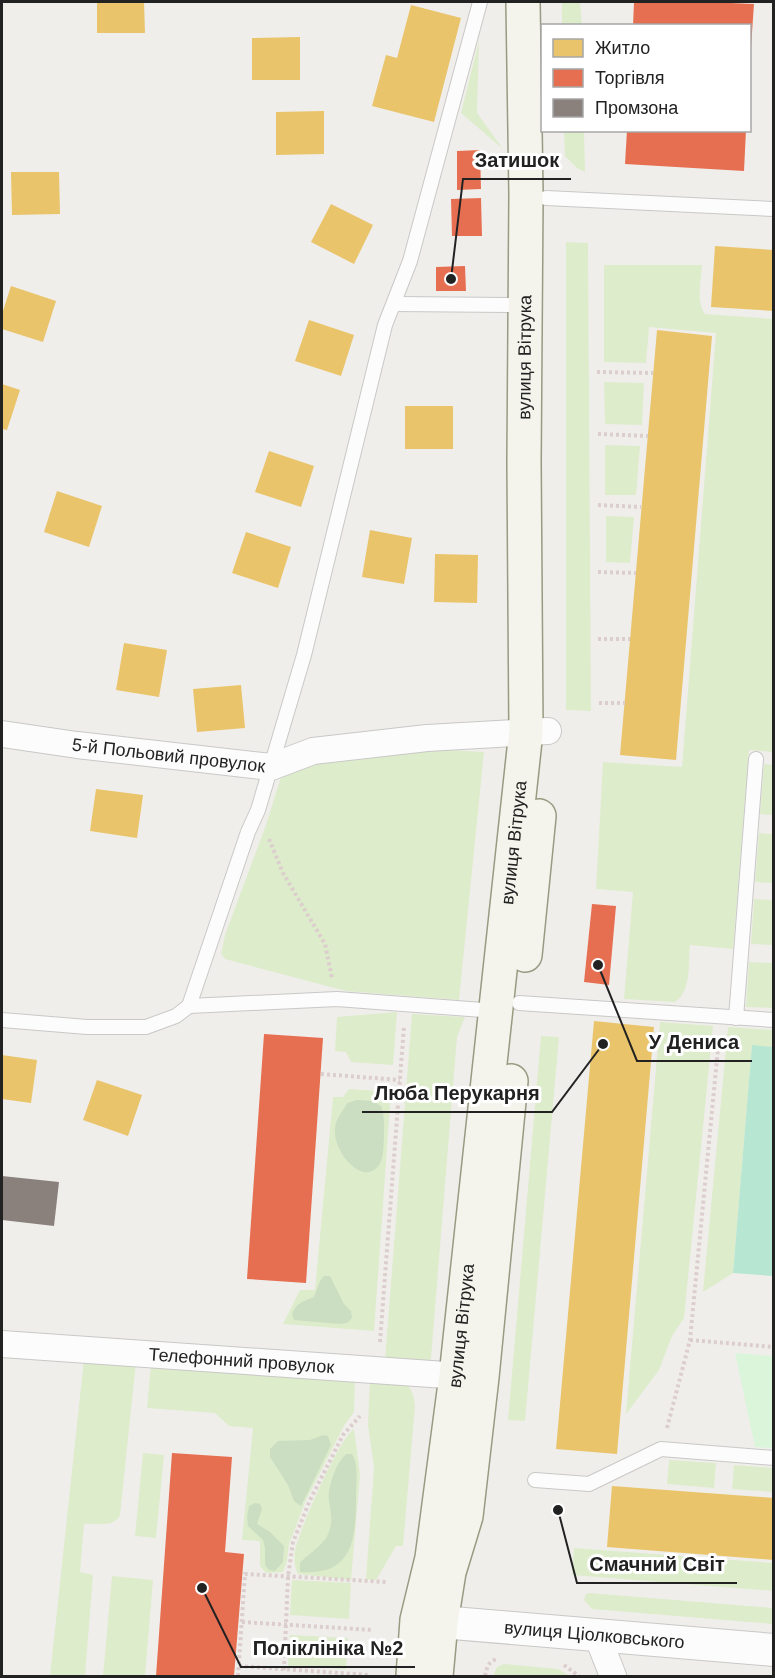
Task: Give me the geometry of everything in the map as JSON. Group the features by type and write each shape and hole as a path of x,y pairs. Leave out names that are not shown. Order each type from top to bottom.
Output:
{"main road":[{"name":"вулиця Вітрука","path":"523,2 526,195 524,462 537,731"},
{"path":"543,2 543,24"},
{"name":"вулиця Вітрука","path":"436,1677 429,1621 432,1558 469,1376 537,731 544,460 545,132"},
{"name":"вулиця Вітрука","path":"413,1677 429,1621"}],"street":[{"name":"5-й Польовий провулок","path":"2,734 271,767 313,752 427,738 537,731"},
{"name":"Телефонний провулок","path":"2,1344 469,1376"},
{"name":"вулиця Ціолковського","path":"429,1621 774,1650"},
{"path":"597,1635 613,1677"}],"lane":[{"path":"2,1020 87,1027 146,1027 176,1016 189,1006 248,832 258,810 304,655 385,325 410,261 480,2"},
{"path":"546,198 774,209"},
{"path":"394,304 525,305"},
{"path":"736,1018 756,759"},
{"path":"189,1006 337,999 405,1005 507,1007 774,1020"},
{"path":"535,1480 589,1484 661,1449 774,1458"}],"path":[{"path":"597,372 653,373"},
{"path":"597,434 648,435"},
{"path":"598,505 641,507"},
{"path":"598,572 636,573"},
{"path":"598,639 630,639"},
{"path":"599,702 625,703"},
{"path":"258,810 282,873 325,944 337,999"},
{"path":"379,1348 405,1005"},
{"path":"661,1449 690,1340 721,1017"},
{"path":"321,1074 400,1080"},
{"path":"690,1340 774,1347"},
{"path":"284,1670 288,1577 293,1542 310,1500 343,1435 360,1416"},
{"path":"238,1677 245,1574 387,1582"},
{"path":"242,1622 373,1630"},
{"path":"485,1677 491,1661 500,1659"},
{"path":"239,1666 369,1675"}],"green space":[{"path":"562,2 580,2 582,24 562,24"},
{"path":"479,41 477,113 503,149 461,113"},
{"path":"564,132 584,132 585,172 577,168 565,156"},
{"path":"566,242 588,243 591,711 566,710"},
{"path":"604,265 702,265 700,298 705,314 773,319 773,752 749,750 733,949 690,945 687,984 675,1002 624,999 633,892 596,889 603,762 682,767 716,333 649,327 646,363 604,362"},
{"path":"604,382 644,383 642,425 605,424"},
{"path":"605,445 640,446 636,495 605,495"},
{"path":"606,516 634,517 630,563 606,562"},
{"path":"428,749 484,752 459,1000 346,991 225,959 221,954 225,935 284,773 332,759 378,757"},
{"path":"764,764 773,765 773,815 760,814"},
{"path":"759,833 773,834 773,883 755,882"},
{"path":"754,899 773,900 773,945 751,944"},
{"path":"749,962 773,963 773,1008 746,1007"},
{"path":"397,1012 393,1065 351,1062 346,1052 335,1051 337,1017"},
{"path":"412,1014 465,1017 457,1037 429,1363 385,1360"},
{"path":"660,1022 713,1026 684,1318 672,1336 659,1370 626,1414"},
{"path":"728,1027 773,1030 773,1047 752,1046 733,1273 703,1292"},
{"path":"541,1036 559,1037 525,1421 508,1420"},
{"path":"752,1045 773,1047 773,1276 733,1273"},
{"path":"349,1089 391,1092 374,1331 283,1324 300,1290 315,1290 333,1097 343,1097"},
{"path":"357,1100 373,1101 381,1106 383,1114 383,1156 379,1165 372,1171 365,1172 350,1164 338,1147 335,1137 338,1118 347,1103"},
{"path":"324,1276 330,1276 344,1304 351,1311 352,1318 347,1323 340,1324 294,1320 292,1314 296,1307 314,1297"},
{"path":"735,1353 773,1356 773,1448 755,1447"},
{"path":"84,1359 136,1362 120,1515 114,1522 84,1524 80,1572 93,1575 85,1676 50,1676"},
{"path":"151,1364 355,1376 354,1412 345,1424 306,1500 289,1544 283,1572 266,1573 260,1566 260,1541 242,1540 253,1428 229,1426 215,1413 147,1408"},
{"path":"370,1378 401,1381 406,1384 413,1396 415,1406 403,1546 396,1546 376,1580 366,1579 374,1468 368,1425"},
{"path":"354,1429 360,1475 351,1580 298,1574 295,1551 298,1540 329,1467"},
{"path":"323,1435 328,1436 331,1445 301,1506 294,1501 288,1485 270,1457 270,1449 278,1441 310,1440"},
{"path":"143,1453 164,1455 156,1538 135,1536"},
{"path":"347,1454 352,1454 357,1474 353,1539 341,1561 332,1568 318,1572 300,1572 300,1563 322,1543 328,1534 331,1521 330,1489 336,1468"},
{"path":"669,1460 716,1463 714,1488 667,1484"},
{"path":"734,1465 773,1468 773,1492 732,1489"},
{"path":"255,1503 260,1504 262,1509 257,1524 270,1532 284,1546 283,1562 275,1571 269,1570 265,1565 263,1540 248,1526 249,1506"},
{"path":"574,1548 773,1563 773,1591 572,1575"},
{"path":"112,1576 153,1580 145,1676 103,1676"},
{"path":"292,1580 351,1583 349,1619 290,1615"},
{"path":"586,1594 773,1608 773,1624 592,1609 584,1600"},
{"path":"290,1635 348,1638 346,1669 288,1666"},
{"path":"504,1664 558,1669 570,1676 493,1676 497,1667"}],"building: Житло":[{"path":"97,2 144,2 145,33 97,33"},
{"path":"411,5 461,18 434,122 372,106 386,55 397,58"},
{"path":"300,37 300,80 252,80 252,38"},
{"path":"324,111 324,154 276,155 276,112"},
{"path":"11,172 59,172 60,214 12,215"},
{"path":"331,204 373,225 354,264 311,242"},
{"path":"715,246 774,250 774,311 711,307"},
{"path":"11,286 56,301 43,342 2,329 2,314"},
{"path":"309,320 354,335 341,376 295,361"},
{"path":"657,330 712,336 676,760 620,755"},
{"path":"2,384 20,390 7,430 2,429"},
{"path":"405,406 453,406 453,449 405,449"},
{"path":"269,451 314,466 301,507 255,492"},
{"path":"57,491 102,506 89,547 44,532"},
{"path":"370,530 412,538 404,584 362,577"},
{"path":"246,532 291,547 278,588 232,573"},
{"path":"435,554 478,555 477,603 434,602"},
{"path":"124,643 167,650 159,697 116,690"},
{"path":"241,685 245,728 197,732 193,689"},
{"path":"96,789 143,795 137,838 90,831"},
{"path":"594,1021 654,1027 617,1454 556,1449"},
{"path":"2,1055 37,1060 31,1103 2,1099"},
{"path":"97,1080 142,1095 128,1136 83,1120"},
{"path":"612,1486 774,1498 774,1560 607,1547"}],"building: Торгівля":[{"path":"634,2 754,4 751,47 751,24 633,24"},
{"path":"627,132 746,132 744,171 625,164"},
{"path":"480,150 481,189 457,190 457,151"},
{"path":"481,198 482,236 452,236 451,199"},
{"path":"465,266 466,291 436,291 436,267"},
{"path":"592,904 616,906 609,985 584,982"},
{"path":"264,1034 323,1038 306,1283 247,1279"},
{"path":"172,1453 232,1457 225,1552 244,1554 234,1676 156,1676"}],"building: Промзона":[{"path":"2,1176 59,1182 54,1226 2,1220"}],"place":[{"name":"Затишок","path":"451,279"},
{"name":"У Дениса","path":"598,965"},
{"name":"Люба Перукарня","path":"603,1044"},
{"name":"Смачний Світ","path":"558,1510"},
{"name":"Поліклініка №2","path":"202,1588"}]}
